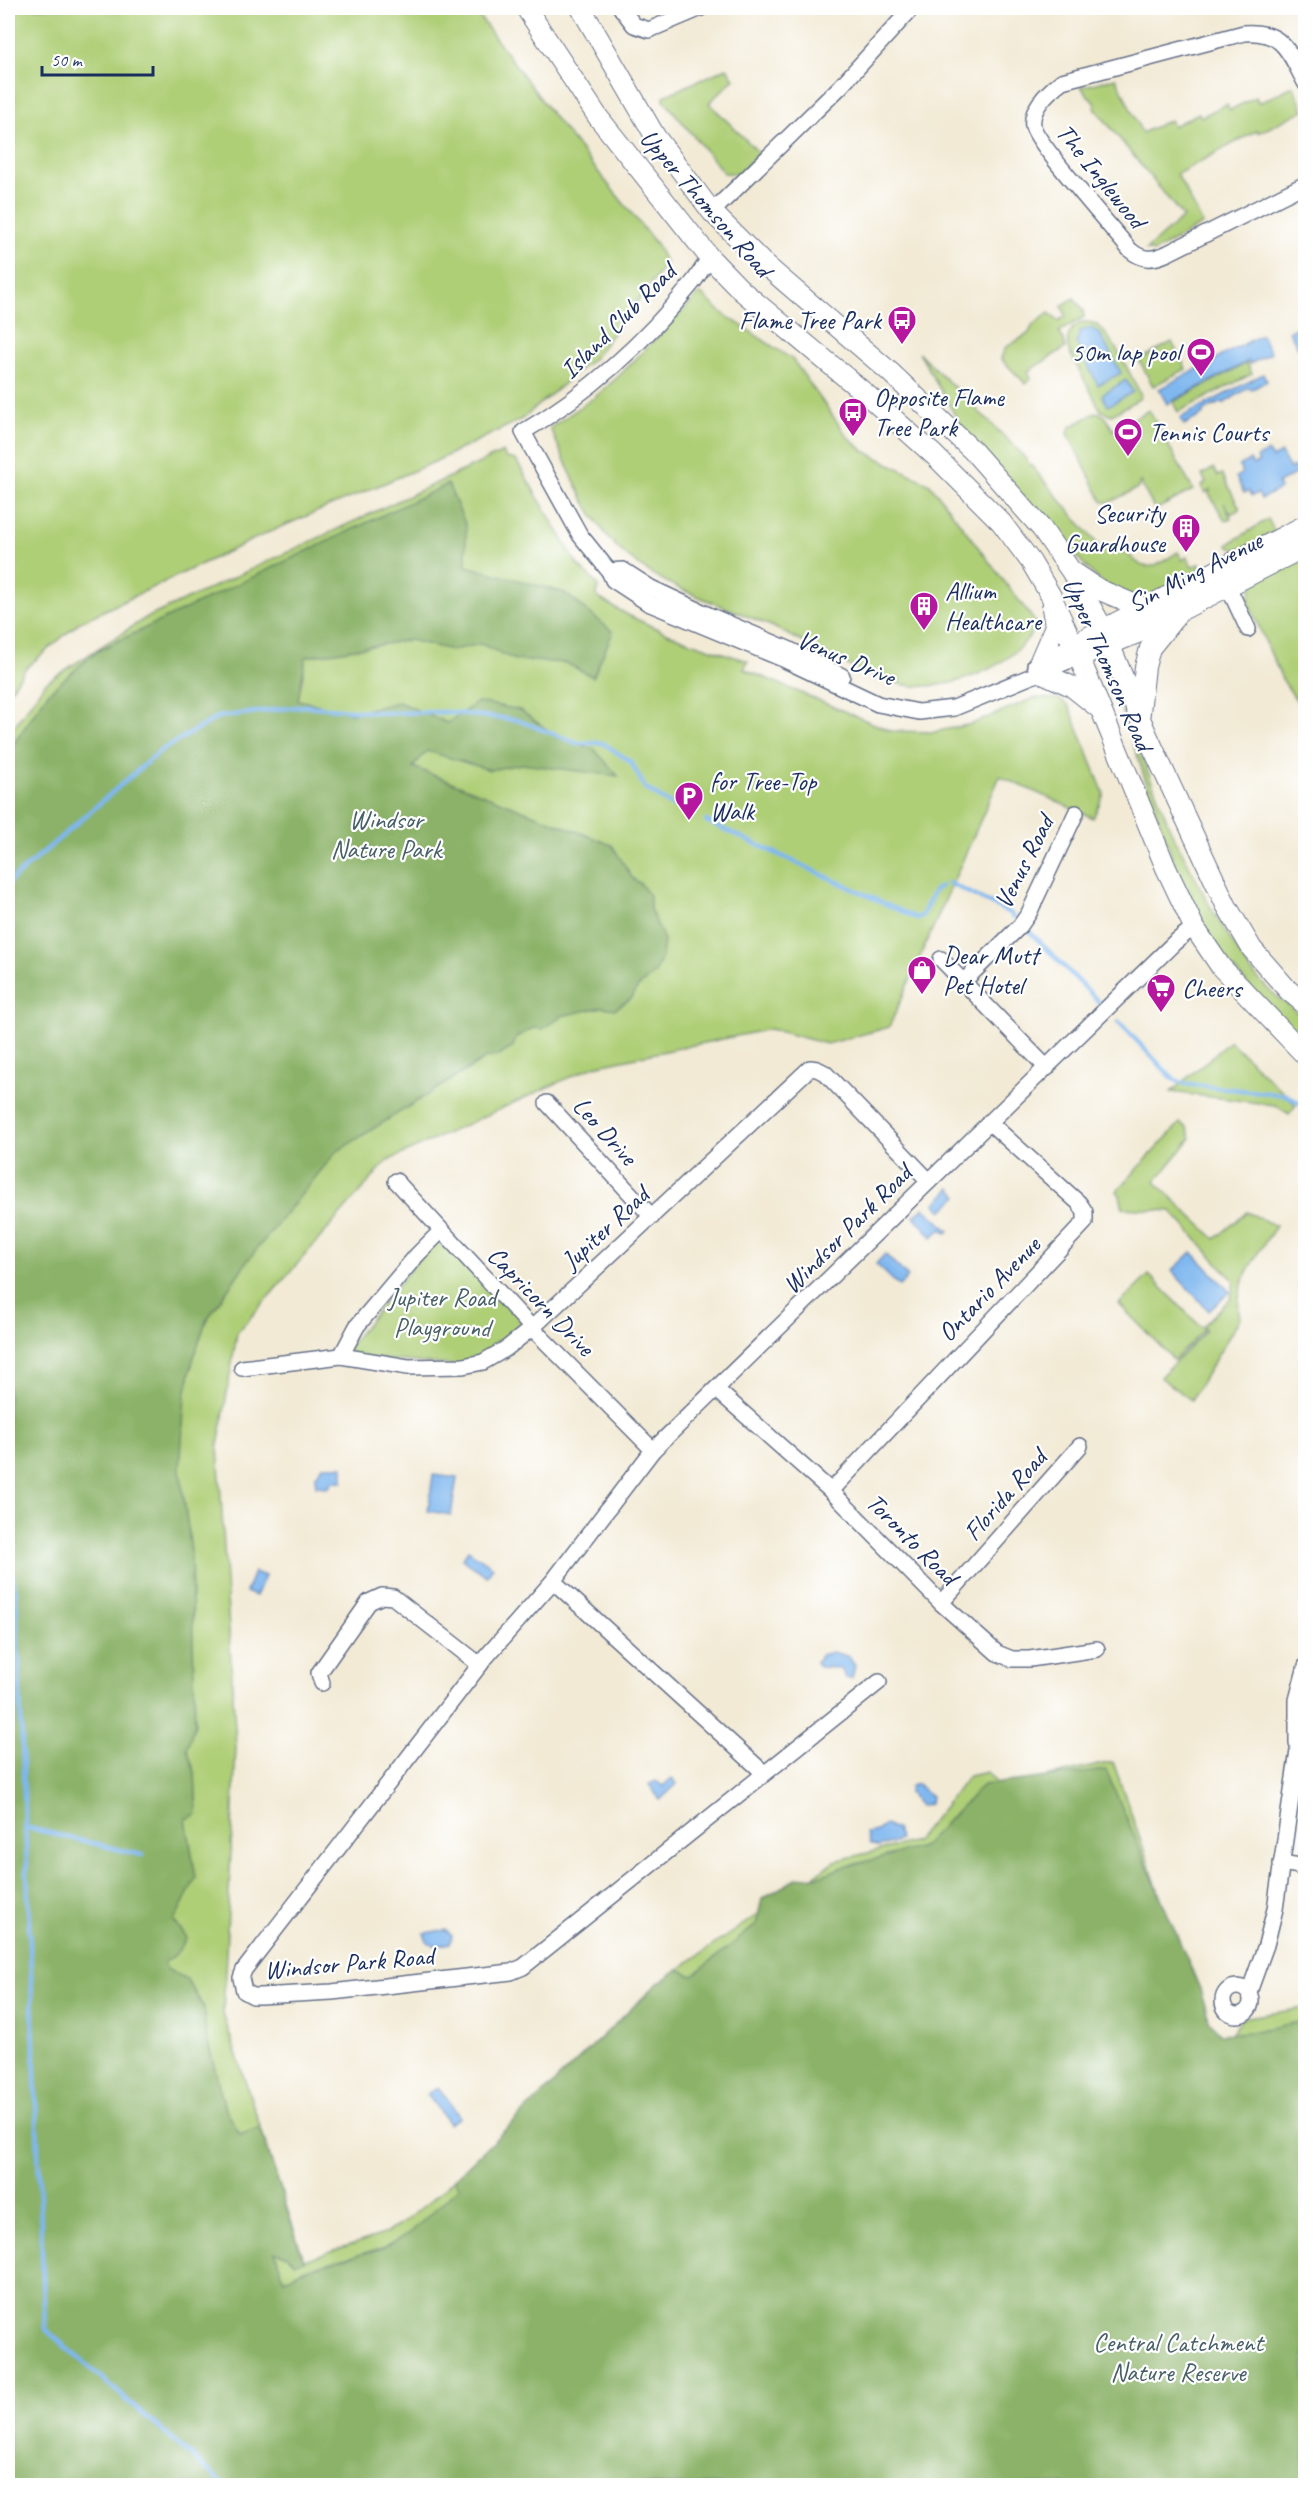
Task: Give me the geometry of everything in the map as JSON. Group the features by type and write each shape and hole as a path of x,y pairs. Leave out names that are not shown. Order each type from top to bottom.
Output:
{"main road":[{"name":"Upper Thomson Road","path":"526,8 598,117 710,258 742,291 867,395 934,455 1001,522 1031,562 1051,596 1076,651 1166,868 1194,927 1221,967 1304,1053"},
{"name":"Upper Thomson Road","path":"581,8 655,136 712,212 762,262 890,372 974,452 1042,529 1071,571 1106,636 1140,718 1226,905 1252,949 1288,990 1305,1005"},
{"name":"Sin Ming Avenue","path":"1106,636 1136,634 1180,611 1224,578 1305,525"},
{"name":"Sin Ming Avenue","path":"1106,636 1144,609 1305,546"},
{"path":"1071,571 1107,594 1144,609"},
{"path":"1051,596 1055,626 1040,668 1071,686 1102,710"},
{"path":"1140,718 1144,667 1150,648 1180,611"},
{"name":"Venus Drive","path":"1076,651 1106,636"}],"street":[{"path":"621,8 634,25 649,30 700,8"},
{"path":"712,212 840,87 912,8"},
{"name":"The Inglewood","path":"1305,84 1283,44 1276,37 1267,33 1244,33 1062,81 1050,90 1040,103 1033,116 1033,125 1045,146 1130,250 1137,256 1147,259 1168,253 1305,184"},
{"name":"Island Club Road","path":"523,432 577,397 609,371 695,279 710,258"},
{"name":"Venus Drive","path":"523,432 580,535 609,571 613,580 648,603 783,659 878,704 918,712 953,703 1076,651"},
{"path":"1224,578 1248,629"},
{"name":"Venus Road","path":"963,982 1020,926 1029,913 1076,813"},
{"name":"Windsor Park Road","path":"879,1682 523,1967 511,1972 332,1992 252,1996 244,1991 241,1978 244,1970 480,1665 553,1581 653,1450 1174,943 1194,927"},
{"path":"941,959 1047,1068"},
{"name":"Jupiter Road","path":"242,1368 341,1356 408,1367 463,1366 483,1362 507,1348 532,1328 802,1073 810,1068 817,1068 825,1073 929,1181"},
{"name":"Leo Drive","path":"547,1103 652,1217"},
{"name":"Ontario Avenue","path":"831,1491 1085,1222 1085,1212 1079,1203 989,1122"},
{"name":"Capricorn Drive","path":"396,1181 532,1328 653,1450"},
{"path":"341,1356 357,1326 417,1255 441,1231"},
{"name":"Toronto Road","path":"717,1390 831,1491 941,1603 997,1653 1012,1659 1030,1659 1097,1649"},
{"name":"Florida Road","path":"941,1603 1080,1446"},
{"path":"553,1581 764,1773"},
{"path":"322,1683 319,1673 369,1602 382,1596 393,1597 480,1665"},
{"path":"1298,1750 1295,1733 1297,1700 1305,1666"},
{"path":"1249,1992 1266,1945 1275,1910 1298,1750 1305,1728"},
{"path":"1281,1863 1305,1867"}],"green space":[{"path":"8,8 473,8 554,117 657,245 666,264 594,358 522,419 432,463 269,532 80,622 25,669 8,694"},
{"path":"727,68 734,79 709,103 759,153 738,174 724,173 664,100 664,96"},
{"path":"1116,78 1142,133 1170,120 1173,126 1199,113 1201,117 1227,104 1230,110 1256,97 1259,103 1293,86 1304,110 1259,133 1258,130 1177,174 1203,224 1154,252 1146,250 1183,217 1094,107 1095,104 1081,87"},
{"path":"700,293 721,312 793,360 847,436 864,451 930,484 1036,623 1028,638 1016,652 981,673 941,685 905,685 888,681 854,668 773,627 670,584 632,561 616,546 587,505 550,428 595,397 619,376"},
{"path":"1074,298 1083,310 1084,317 1059,332 1064,340 1065,348 1028,371 1031,379 1026,384 1001,359 1005,348 1028,334 1033,325 1049,313 1058,321 1066,316 1062,306"},
{"path":"1083,322 1095,324 1109,338 1141,395 1139,399 1112,415 1101,411 1069,351 1070,334"},
{"path":"1172,342 1186,369 1153,386 1139,360"},
{"path":"919,353 1019,451 1098,545 1108,552 1117,551 1128,554 1145,567 1159,564 1178,552 1182,560 1187,557 1192,566 1200,564 1201,569 1144,602 1113,593 1091,572 966,434"},
{"path":"1247,363 1252,374 1178,412 1173,402"},
{"name":"Tennis Courts","path":"1149,410 1193,490 1155,510 1140,482 1138,488 1108,503 1102,501 1068,434 1070,427 1097,412 1105,416 1113,430"},
{"name":"Windsor Nature Park","path":"503,452 506,458 516,460 577,564 598,585 597,597 615,608 670,634 748,661 744,669 891,731 934,732 972,724 1034,698 1059,699 1069,706 1104,794 1093,818 1000,776 889,1027 827,1044 770,1029 594,1066 387,1161 237,1333 218,1447 236,1747 223,2014 304,2260 381,2235 400,2225 441,2192 657,1984 835,1861 916,1841 969,1776 987,1772 1000,1787 1113,1762 1216,2054 1242,2018 1305,2008 1305,2485 8,2486 8,735 45,683 144,619"},
{"path":"1214,468 1218,476 1222,474 1240,509 1231,514 1224,503 1231,518 1225,520 1209,494 1210,490 1205,493 1201,486 1206,483 1202,475"},
{"name":"Windsor Nature Park","path":"448,484 466,526 466,566 565,593 613,632 593,677 566,663 515,660 481,644 452,650 409,640 306,657 298,700 352,713 399,702 447,723 478,702 520,710 556,736 594,749 618,776 522,764 490,770 427,751 413,767 612,845 633,879 641,884 650,897 650,909 664,940 662,957 655,973 638,987 632,998 615,1009 602,1007 561,1016 543,1029 533,1028 517,1037 512,1048 498,1056 486,1058 336,1152 248,1260 206,1321 193,1360 185,1395 180,1469 191,1551 195,1724 187,1749 195,1773 197,1814 186,1819 196,1878 174,1921 187,1938 175,1955 164,1963 168,1970 187,1979 204,2008 206,2034 224,2105 240,2135 260,2127 304,2261 295,2263 288,2255 275,2252 284,2280 303,2270 382,2248 410,2233 459,2187 453,2180 657,1984 679,1969 692,1976 756,1925 762,1899 797,1878 823,1875 840,1868 922,1847 983,1785 1106,1770 1200,1989 1210,2023 1221,2034 1250,2032 1305,2021 1305,2485 8,2485 8,752 48,693 97,651"},
{"path":"1268,519 1275,532 1258,543 1238,549 1227,545"},
{"path":"1305,546 1305,713 1282,679 1248,602 1257,571"},
{"path":"1105,663 1172,833 1212,910 1249,969 1268,989 1305,1019 1305,1040 1285,1025 1226,961 1203,924 1175,865"},
{"path":"1230,1041 1296,1105 1289,1114 1275,1105 1171,1092"},
{"path":"1180,1123 1187,1128 1191,1138 1155,1182 1215,1239 1247,1212 1276,1226 1248,1269 1243,1281 1239,1305 1240,1318 1191,1400 1160,1377 1206,1331 1203,1326 1231,1298 1234,1281 1171,1211 1123,1208 1117,1191"},
{"name":"Jupiter Road Playground","path":"441,1231 532,1328 463,1366 341,1356"},
{"path":"1149,1275 1204,1330 1174,1360 1119,1304"}],"water":[{"path":"1305,317 1305,350 1301,353 1289,331 1304,324 1302,319"},
{"path":"1091,328 1100,334 1121,373 1098,385 1076,343 1080,331"},
{"name":"50m lap pool","path":"1261,335 1271,353 1250,364 1249,361 1167,404 1159,389"},
{"path":"1263,374 1267,381 1251,390 1249,387 1223,404 1222,402 1203,411 1204,414 1184,425 1180,418"},
{"path":"1126,380 1133,392 1108,406 1102,395"},
{"path":"1268,451 1272,458 1281,453 1290,469 1294,467 1297,473 1278,483 1280,489 1261,499 1258,493 1252,496 1249,491 1244,493 1236,477 1242,473 1239,466 1250,460 1253,465 1259,462 1257,458"},
{"path":"951,1188 958,1196 942,1211 935,1204"},
{"path":"924,1208 949,1231 946,1233 942,1229 932,1237 914,1216"},
{"path":"1192,1252 1230,1292 1209,1311 1172,1271"},
{"path":"885,1254 908,1277 899,1286 876,1264"},
{"path":"323,1466 343,1466 343,1481 332,1481 329,1487 316,1486 315,1477"},
{"path":"433,1475 457,1478 451,1515 428,1511"},
{"path":"468,1550 493,1567 487,1576 462,1559"},
{"path":"254,1572 265,1576 256,1596 246,1592"},
{"path":"833,1652 849,1657 855,1666 852,1678 846,1678 841,1668 819,1667 816,1663 821,1655"},
{"path":"672,1778 677,1784 660,1800 649,1784 656,1781 663,1786"},
{"path":"917,1784 931,1796 930,1804 920,1806 909,1792 910,1786"},
{"path":"885,1825 896,1829 900,1840 878,1847 870,1844 866,1833 877,1831"},
{"path":"446,1930 452,1936 450,1943 437,1946 427,1942 424,1933"},
{"path":"438,2087 460,2117 449,2124 427,2094"}],"waterway":[{"path":"8,883 160,751 218,717 305,706 384,713 447,712 517,720 577,743 603,743 631,762 645,788 673,806"},
{"path":"706,821 916,918 922,916 934,891 941,886"},
{"path":"949,883 1014,917"},
{"path":"1030,932 1099,1002"},
{"path":"1119,1022 1173,1079 1185,1084 1286,1095 1306,1107"},
{"path":"8,1561 16,1592 45,2329 226,2486"},
{"path":"25,1827 142,1855"}],"place":[{"name":"Flame Tree Park","path":"902,346"},
{"name":"50m lap pool","path":"1201,378"},
{"name":"Opposite Flame Tree Park","path":"853,438"},
{"name":"Tennis Courts","path":"1128,458"},
{"name":"Security Guardhouse","path":"1186,554"},
{"name":"Allium Healthcare","path":"924,632"},
{"name":"for Tree-Top Walk","path":"689,822"},
{"name":"Dear Mutt Pet Hotel","path":"922,996"},
{"name":"Cheers","path":"1161,1014"}],"park label":[{"name":"Central Catchment Nature Reserve","path":"1178,2357"}]}
